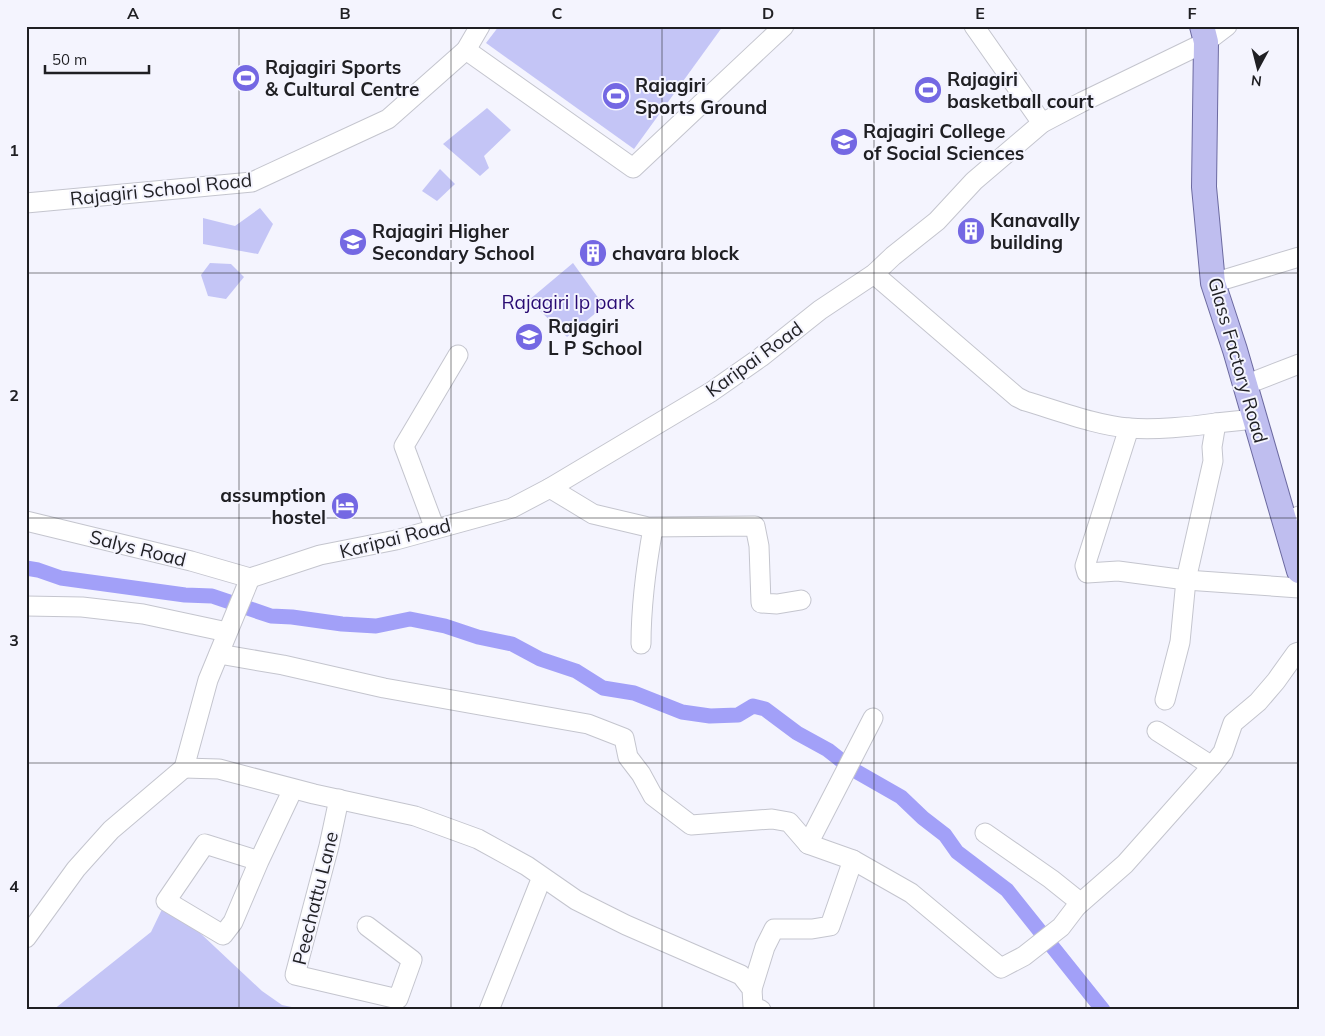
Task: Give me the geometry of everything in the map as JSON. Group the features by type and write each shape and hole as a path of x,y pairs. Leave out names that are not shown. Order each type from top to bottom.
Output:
{"main road":[{"name":"Glass Factory Road","path":"1204,34 1204,187 1213,283 1255,419 1292,519 1299,571"}],"street":[{"name":"Rajagiri School Road","path":"26,203 252,182 388,119 466,50 480,26"},
{"path":"466,50 633,168 784,26"},
{"path":"974,26 1042,123"},
{"name":"Karipai Road","path":"250,578 320,555 396,540 512,508 550,488 711,392 761,357 820,310 874,274 893,256 937,221 974,181 1042,123 1204,34 1227,26"},
{"path":"1213,283 1299,257"},
{"path":"874,274 1017,397 1025,401 1109,425 1129,428 1198,426 1255,419"},
{"path":"435,529 404,446 458,354"},
{"path":"1245,385 1299,364"},
{"path":"1165,700 1180,642 1186,580 1213,461 1212,446 1216,423"},
{"path":"1129,428 1085,566 1086,573 1118,571 1186,580 1299,588"},
{"path":"550,488 593,514 653,528 756,526 759,546 761,603 777,604 801,600"},
{"name":"Salys Road","path":"26,521 191,561 250,578"},
{"path":"641,644 644,575 653,528"},
{"path":"26,938 76,869 111,830 184,768 208,680 250,578"},
{"path":"26,606 82,607 142,614 227,632"},
{"path":"219,654 384,688 588,724 624,738 628,757 641,774 653,796 691,825 772,818 789,822 808,844 853,860 912,893 1001,968 1024,956 1060,927 1077,906 1125,864 1223,752 1233,723 1258,702 1296,653 1299,652"},
{"path":"808,844 873,718"},
{"path":"1157,731 1212,766"},
{"path":"184,768 219,769 293,789 415,816 478,839 527,866 576,900 626,925 741,975 752,989"},
{"path":"259,861 205,844 166,901 223,935 233,922 293,789"},
{"name":"Peechattu Lane","path":"339,799 329,846 295,975 398,999 412,960 367,926"},
{"path":"985,833 1051,879 1076,899 1077,906"},
{"path":"760,1010 753,1006 752,989 765,947 774,929 812,929 830,926 853,860"},
{"path":"489,1010 542,877"}],"green space":[{"name":"Rajagiri Sports Ground","path":"499,26 723,26 634,149 486,43"},
{"path":"487,108 511,130 484,156 489,168 480,176 443,144"},
{"path":"440,169 455,184 437,201 422,191"},
{"path":"260,208 273,224 258,254 203,244 203,218 235,226"},
{"path":"210,263 231,264 244,277 226,299 208,296 201,275"},
{"name":"Rajagiri lp park","path":"573,263 604,306 567,337 529,300"},
{"path":"166,901 262,991 282,1005 306,1010 53,1010 151,932"}],"waterway":[{"path":"26,568 61,578 185,595 212,596 271,616 376,626 410,619 445,626 478,637 512,644 540,659 576,671 603,688 634,693 682,712 710,716 738,715 753,706 765,709 797,733 828,750 852,769 901,797 923,818 945,835 957,852 1007,890 1103,1010"}],"place":[{"name":"Rajagiri Sports & Cultural Centre","path":"246,78"},
{"name":"Rajagiri basketball court","path":"928,90"},
{"name":"Rajagiri Sports Ground","path":"616,96"},
{"name":"Rajagiri College of Social Sciences","path":"844,142"},
{"name":"Kanavally building","path":"971,231"},
{"name":"Rajagiri Higher Secondary School","path":"353,242"},
{"name":"chavara block","path":"593,253"},
{"name":"Rajagiri L P School","path":"529,337"},
{"name":"assumption hostel","path":"345,506"}]}
